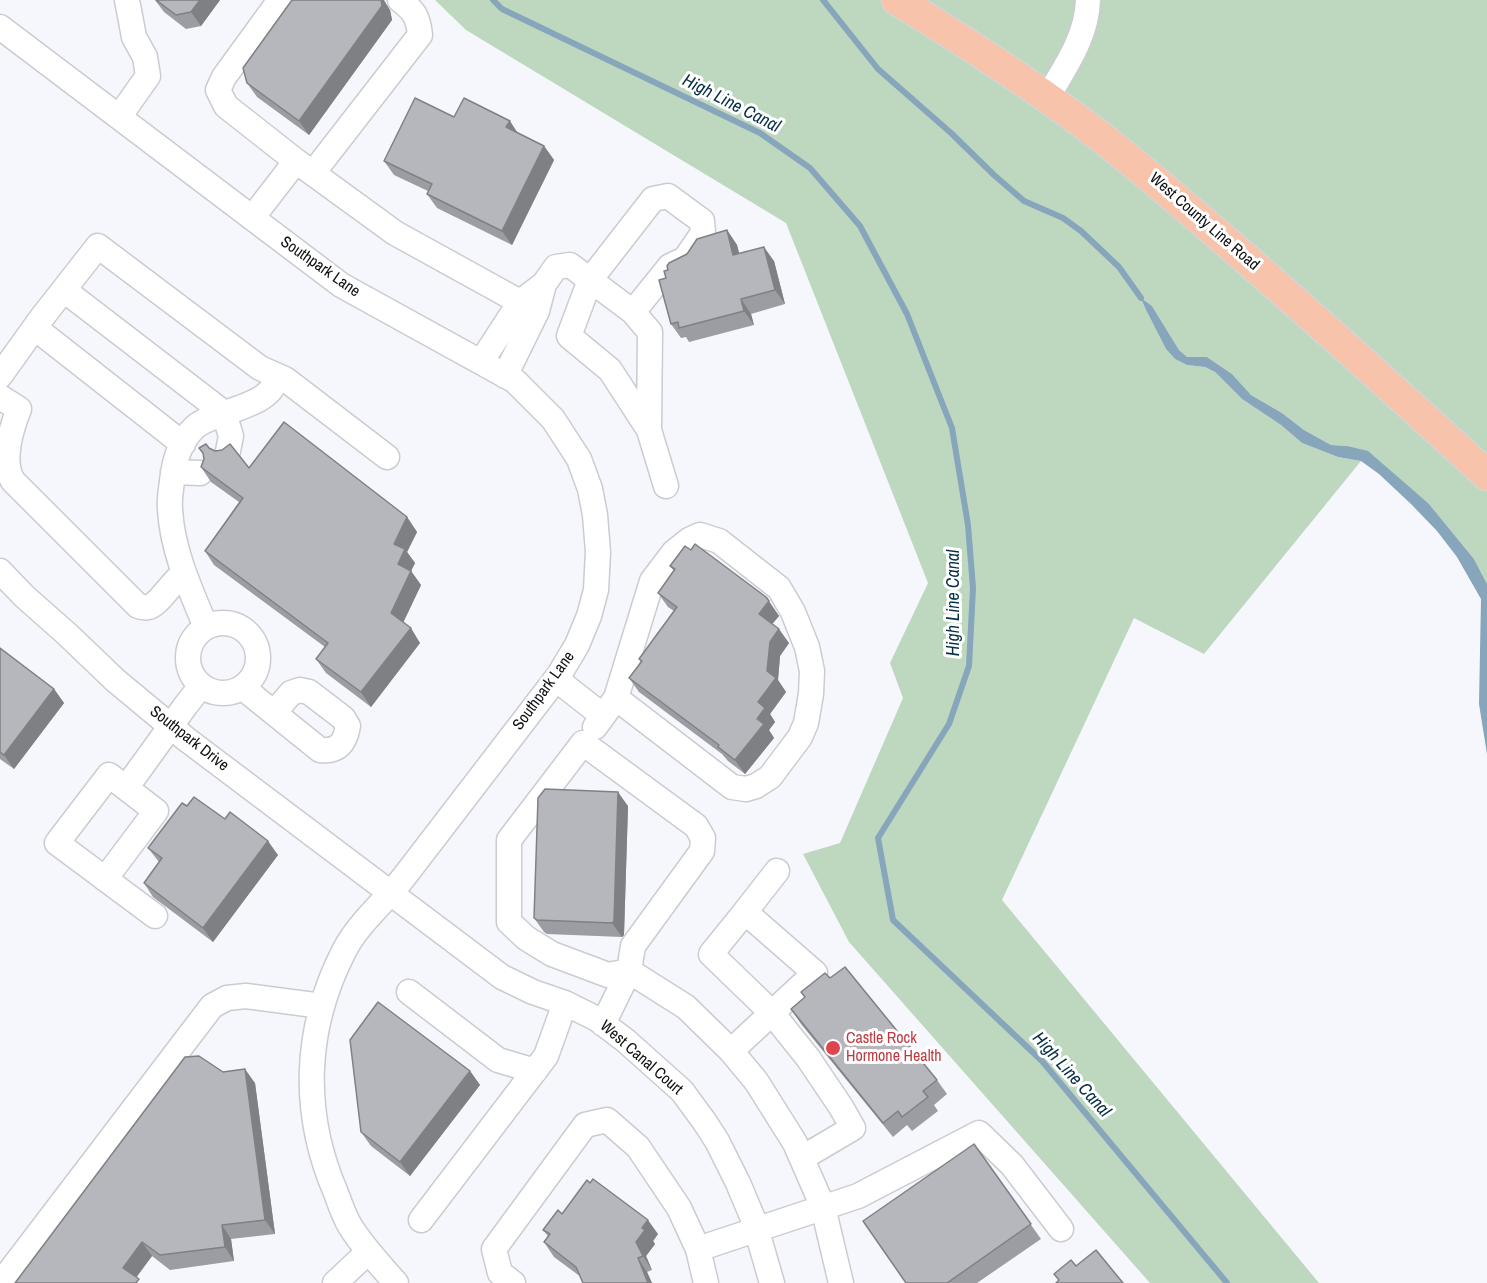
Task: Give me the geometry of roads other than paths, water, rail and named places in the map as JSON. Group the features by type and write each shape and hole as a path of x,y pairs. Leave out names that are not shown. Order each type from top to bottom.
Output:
{"main road":[{"name":"West County Line Road","path":"897,0 937,24 1099,135 1163,187 1326,328 1487,475"}],"street":[{"path":"119,117 148,76 145,57 134,37 127,0"},
{"path":"280,0 224,77 218,90 226,106 304,167 395,233 520,302"},
{"path":"252,218 304,167 420,34 419,20 400,0"},
{"path":"1047,98 1081,38 1088,12 1088,0"},
{"name":"Southpark Lane","path":"0,27 341,285 515,381 554,419 579,459 590,489 598,552 596,590 589,616 577,645 556,679 391,893 366,918 345,949 328,986 322,1006 313,1044 311,1067 312,1108 324,1162 350,1225 368,1252 396,1283"},
{"path":"633,312 670,266 685,259 703,233 702,220 668,196 653,199 590,280 569,336 610,370 649,430 666,486"},
{"path":"0,376 98,246 260,368 285,379 387,457"},
{"path":"481,362 520,302 544,284 556,267 570,266 633,312 650,332 649,430"},
{"path":"505,376 537,311 544,284"},
{"path":"64,290 224,413 231,436 228,451"},
{"path":"35,328 183,444"},
{"path":"206,627 173,540 169,507 177,455 195,427 208,419 252,403 268,394 276,381 275,375"},
{"path":"0,397 18,409 11,428 7,466 13,481 138,606 147,608 155,604 184,573"},
{"path":"173,472 200,473"},
{"path":"556,679 610,707 732,786 746,789 770,777 800,737 806,723 812,671 807,647 797,621 779,588 718,542 700,535 689,540 674,552 652,581 610,707 509,840 509,922 526,938 552,954 608,975 629,971 686,1007 731,1051 756,1081 795,1143 823,1208 841,1283"},
{"name":"Southpark Drive","path":"0,571 115,680 171,726 391,893"},
{"path":"217,623 230,623 241,627 254,640 259,657 257,669 252,680 243,688 222,694 211,692 194,678 189,667 188,655 197,634 206,627 217,623"},
{"path":"126,788 201,686"},
{"path":"243,688 274,713"},
{"path":"583,743 696,826 703,838 702,851 633,946 629,971 603,1024"},
{"path":"105,879 156,811 109,775 57,843 105,879 155,916"},
{"path":"777,871 711,954 772,1012 808,1058 853,1128 802,1158"},
{"name":"West Canal Court","path":"391,893 502,977 597,1019 640,1053 682,1091 717,1142 738,1183 756,1229 772,1283"},
{"path":"731,1051 815,973 746,912"},
{"path":"409,992 498,1060 535,1071"},
{"path":"1,1283 212,1006 227,998 246,996 322,1006"},
{"path":"421,1220 546,1056 565,1003"},
{"path":"513,1283 500,1273 494,1249 585,1125 607,1120 638,1147 679,1208 698,1249 706,1283"},
{"path":"698,1249 858,1196 979,1133 1012,1165 1061,1229"},
{"path":"335,1283 368,1252"}],"water":[{"path":"1141,298 1152,306 1179,350 1187,357 1207,357 1232,374 1251,395 1331,445 1368,451 1429,504 1474,559 1487,584 1487,754 1479,704 1481,599 1457,557 1437,531 1411,504 1379,474 1361,461 1338,457 1302,443 1281,425 1242,399 1215,372 1205,367 1187,365 1175,359 1166,349"}],"waterway":[{"name":"High Line Canal","path":"493,0 502,9 760,133 810,168 860,226 907,314 952,428 968,525 973,588 969,666 949,724 878,838 893,920 1042,1061 1227,1283"},
{"path":"823,0 878,69 1024,201 1063,218 1081,231 1119,267 1141,298"}],"place":[{"name":"Castle Rock Hormone Health","path":"833,1048"}]}
